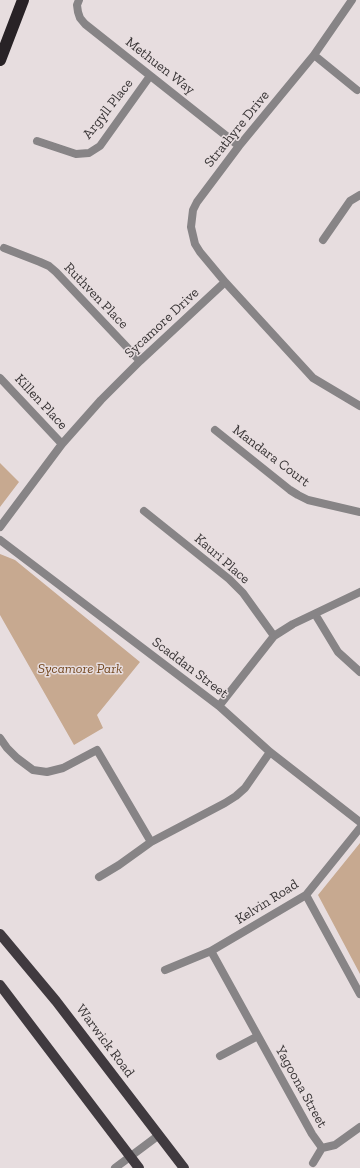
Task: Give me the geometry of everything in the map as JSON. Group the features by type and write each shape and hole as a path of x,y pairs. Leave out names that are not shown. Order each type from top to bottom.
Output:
{"highway":[{"path":"0,60 23,0"}],"main road":[{"name":"Warwick Road","path":"0,934 56,1001 184,1168"},
{"path":"0,985 139,1168"}],"street":[{"name":"Methuen Way","path":"78,0 78,12 82,21 239,146"},
{"name":"Strathyre Drive","path":"225,282 200,252 192,236 193,210 201,194 314,55 352,0"},
{"path":"314,55 357,90"},
{"name":"Argyll Place","path":"37,141 76,154 89,153 100,146 150,76"},
{"path":"323,240 350,201 360,195"},
{"name":"Ruthven Place","path":"4,248 49,266 140,361"},
{"path":"225,282 313,378 360,406"},
{"name":"Sycamore Drive","path":"0,527 62,444 101,400 140,361 225,282"},
{"name":"Killen Place","path":"0,378 62,444"},
{"name":"Mandara Court","path":"215,430 298,495 308,500 360,512"},
{"name":"Kauri Place","path":"144,511 230,579 243,593 274,636"},
{"name":"Scaddan Street","path":"0,540 219,706 270,752 360,822"},
{"path":"219,706 274,636 293,624 360,592"},
{"path":"315,614 338,652 360,672"},
{"path":"0,738 17,758 34,770 46,772 63,768 97,750 151,842"},
{"path":"99,877 119,865 151,842 236,796 245,788 270,752"},
{"name":"Kelvin Road","path":"165,970 211,951 306,895 360,828"},
{"path":"306,895 360,994"},
{"name":"Yagoona Street","path":"211,951 312,1134 322,1148"},
{"name":"Yagoona Street","path":"220,1056 258,1036"},
{"path":"313,1163 322,1148 335,1145 360,1127"},
{"path":"115,1168 159,1135"}],"green space":[{"path":"0,463 19,482 0,507"},
{"name":"Sycamore Park","path":"0,554 15,560 140,662 97,715 103,728 74,745 0,615"},
{"path":"360,843 360,974 318,895"}]}
